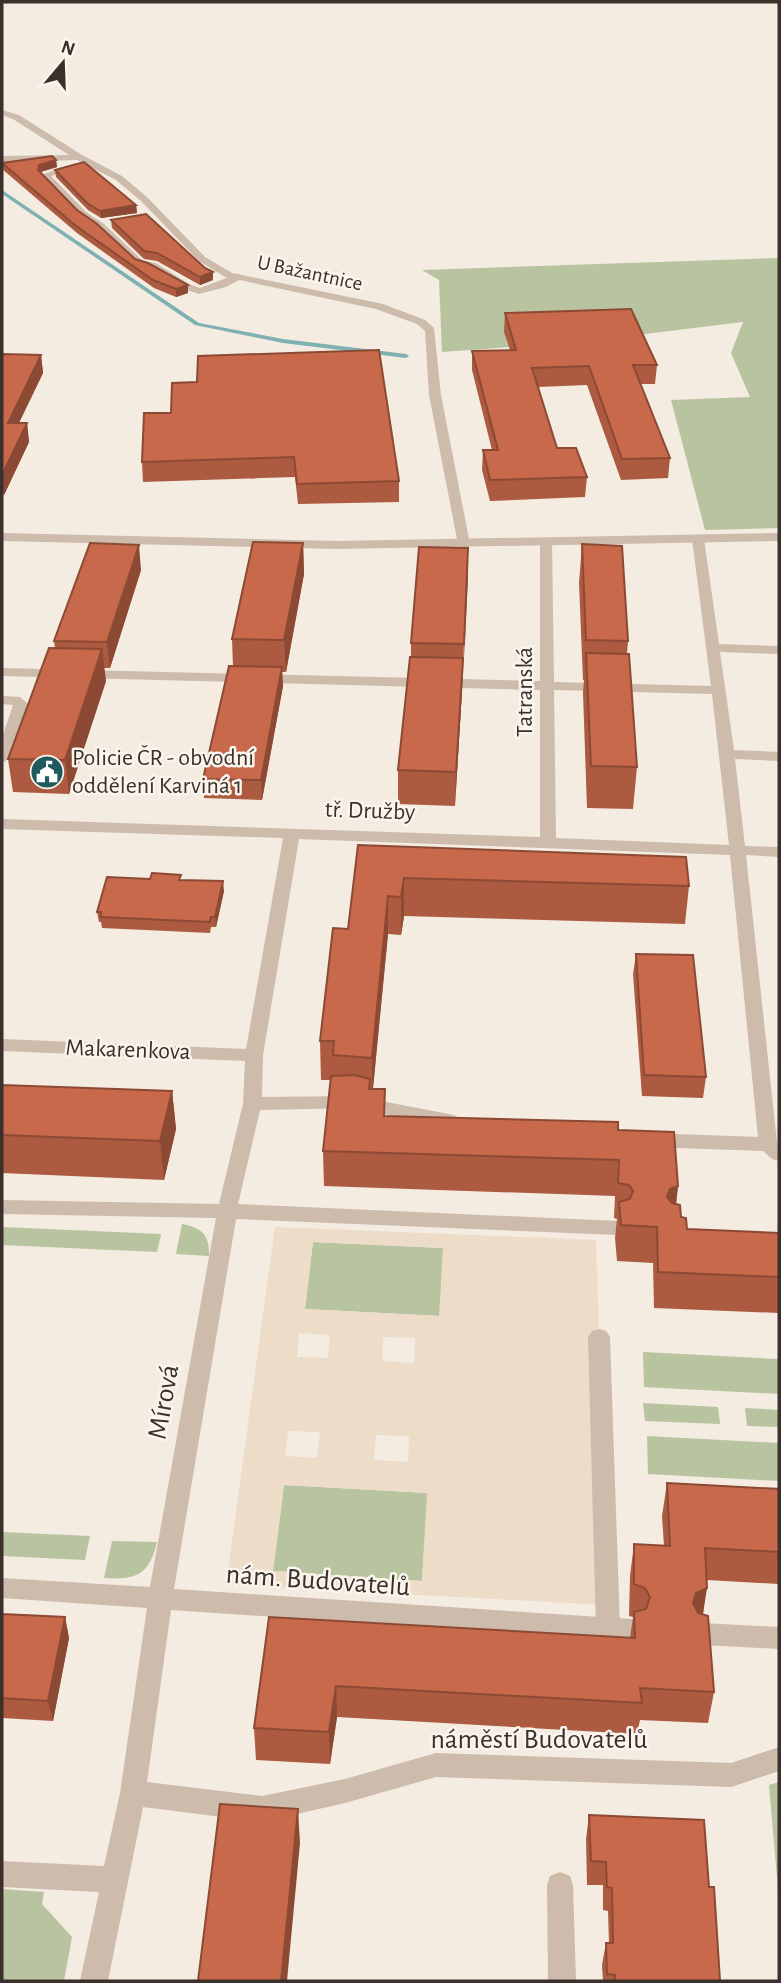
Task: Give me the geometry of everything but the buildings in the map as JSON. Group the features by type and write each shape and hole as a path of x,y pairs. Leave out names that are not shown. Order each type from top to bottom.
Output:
{"street":[{"path":"2,112 16,117 84,160"},
{"name":"U Bažantnice","path":"2,159 84,160 119,178 160,215 202,259 237,277 379,306 421,322 430,330 435,395 464,544"},
{"path":"84,160 45,175 83,214 101,226 140,263 153,265 186,286 204,291 237,277"},
{"path":"147,217 160,215"},
{"path":"101,226 113,221"},
{"path":"2,537 337,545 779,537"},
{"path":"630,1140 774,1149 727,754 698,539"},
{"name":"Tatranská","path":"546,542 548,842"},
{"path":"713,648 779,650"},
{"path":"2,672 718,690"},
{"path":"2,700 15,700 21,704 2,758"},
{"path":"727,754 779,756"},
{"name":"tř. Družby","path":"2,824 779,852"},
{"name":"Mírová","path":"94,1981 133,1793 160,1601 228,1211 252,1104 254,1055 292,833"},
{"name":"Makarenkova","path":"2,1045 254,1055"},
{"path":"252,1104 355,1102 469,1126"},
{"path":"2,1207 228,1211 617,1228"},
{"name":"nám. Budovatelů","path":"2,1588 160,1601 620,1629 599,1336"},
{"path":"702,1634 779,1638"},
{"name":"náměstí Budovatelů","path":"133,1793 262,1809 345,1791 436,1765 731,1775 779,1759"},
{"path":"2,1874 113,1881"},
{"path":"560,1885 562,1981"}],"green space":[{"path":"779,258 779,528 705,530 671,400 750,397 731,353 743,322 588,341 442,352 439,280 422,270"},
{"path":"182,1224 200,1230 208,1243 209,1256 176,1254"},
{"path":"2,1227 161,1234 157,1252 2,1245"},
{"path":"313,1242 443,1248 440,1316 305,1309"},
{"path":"643,1352 779,1359 779,1394 644,1387"},
{"path":"643,1403 718,1407 720,1424 645,1421"},
{"path":"745,1408 779,1410 779,1427 747,1426"},
{"path":"647,1436 779,1443 779,1481 648,1474"},
{"path":"284,1485 428,1493 422,1581 273,1571"},
{"path":"2,1532 90,1536 85,1560 2,1556"},
{"path":"112,1541 157,1542 150,1562 140,1573 125,1578 104,1578"},
{"path":"779,1782 779,1901 769,1785"},
{"path":"2,1889 44,1892 42,1904 72,1937 64,1981 2,1981"}],"shaded area":[{"path":"275,1227 596,1240 608,1605 226,1585","holes":["313,1242 443,1248 439,1316 305,1309","299,1333 330,1335 328,1358 297,1357","383,1337 415,1338 414,1363 382,1361","288,1431 320,1432 317,1458 285,1456","376,1435 409,1436 408,1462 374,1460","284,1485 427,1493 422,1581 273,1571"]}],"waterway":[{"path":"2,192 197,324 283,341 406,356"}],"place":[{"name":"Policie ČR - obvodní oddělení Karviná 1","path":"47,772"}]}
